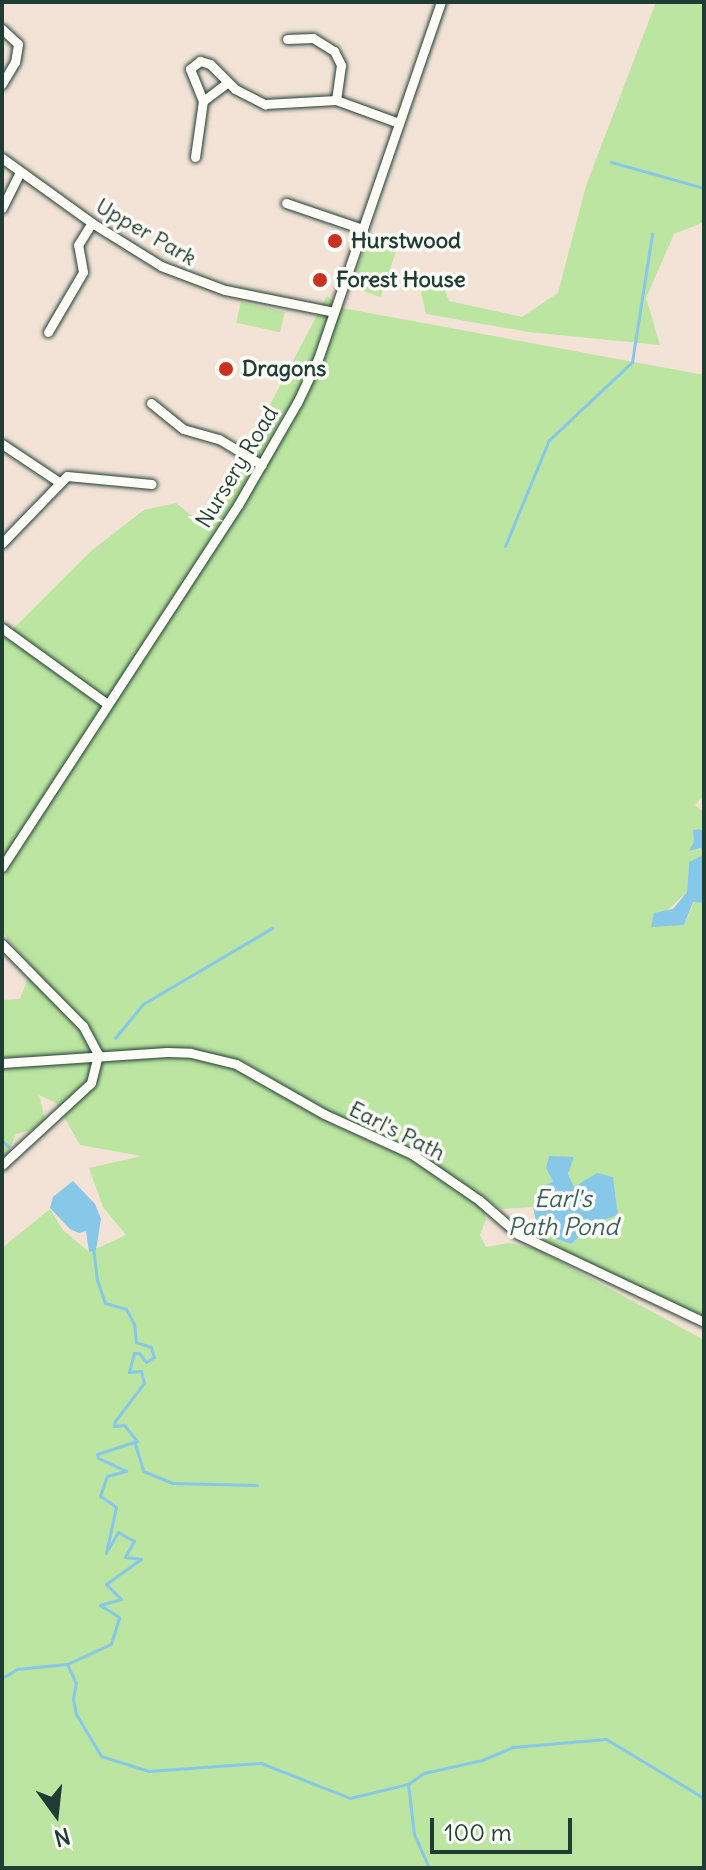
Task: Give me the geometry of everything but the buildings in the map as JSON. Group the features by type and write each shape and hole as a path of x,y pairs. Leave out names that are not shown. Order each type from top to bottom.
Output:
{"street":[{"name":"Nursery Road","path":"2,867 262,465 313,370 441,2"},
{"path":"2,29 18,44 15,62 2,84"},
{"path":"287,39 313,38 334,51 341,65 336,100"},
{"path":"195,157 203,101 190,74 196,62 210,64 227,83 265,104 336,100 399,123"},
{"path":"203,101 227,83"},
{"name":"Upper Park","path":"2,158 92,223 161,266 199,283 334,312"},
{"path":"2,208 20,172"},
{"path":"286,203 363,229"},
{"path":"48,332 83,272 78,245 92,223"},
{"path":"151,403 183,429 219,439 262,465"},
{"path":"2,444 59,482"},
{"path":"2,543 67,476 98,476 152,484"},
{"path":"2,628 106,703"},
{"path":"2,944 83,1026 98,1054 91,1083 2,1165"},
{"name":"Earl's Path","path":"2,1063 98,1054 191,1053 236,1064 324,1114 412,1154 457,1183 518,1234 704,1322"}],"green space":[{"path":"656,2 704,2 704,222 674,234 646,298 660,345 529,332 426,314 421,292 440,277 449,301 522,317 558,293 586,186"},
{"path":"370,232 399,242 380,297 351,287"},
{"path":"327,296 342,308 704,375 704,795 695,805 704,813 704,832 700,829 690,851 702,848 704,855 689,862 687,892 651,926 684,925 694,902 704,903 704,1328 540,1240 537,1226 553,1238 571,1244 596,1223 618,1215 613,1177 574,1188 568,1174 573,1157 553,1181 539,1189 533,1207 501,1209 416,1152 324,1110 246,1063 173,1048 2,1058 2,1000 20,999 32,967 2,932 2,640 91,551 144,510 176,503 206,527"},
{"path":"241,302 285,312 280,333 236,322"},
{"path":"182,1056 239,1069 332,1124 405,1157 437,1176 484,1210 486,1219 480,1235 486,1247 509,1243 537,1249 704,1340 704,1868 2,1868 2,1248 50,1209 63,1230 89,1252 126,1235 103,1207 89,1168 142,1156 80,1145 56,1103 39,1095 47,1126 16,1134 2,1167 2,1069"}],"water":[{"path":"693,830 704,832 704,903 693,902 684,925 651,927 654,913 673,909 687,892 689,862 703,855 701,848 689,851 694,842"},
{"name":"Earl's Path Pond","path":"549,1156 574,1157 568,1174 574,1187 597,1173 613,1177 618,1215 596,1223 571,1244 553,1238 537,1226 533,1207 539,1189 553,1181 546,1168"},
{"path":"73,1181 95,1204 101,1219 96,1250 89,1252 86,1231 79,1233 70,1229 50,1208 53,1197"}],"waterway":[{"path":"611,162 704,188"},
{"path":"505,546 549,440 632,362 652,234"},
{"path":"115,1038 143,1004 272,928"},
{"path":"2,1141 8,1146"},
{"path":"2,1678 17,1669 67,1664 111,1644 119,1617 100,1605 121,1599 106,1584 141,1559 125,1557 134,1541 118,1532 106,1553 116,1507 100,1496 107,1476 126,1471 98,1458 97,1454 137,1441 124,1425 114,1426 115,1421 144,1383 141,1371 129,1372 134,1353 139,1353 146,1362 154,1357 151,1347 136,1342 134,1324 126,1309 105,1303 97,1280 93,1247"},
{"path":"135,1444 143,1471 173,1483 257,1485"},
{"path":"67,1664 76,1683 73,1699 76,1714 101,1756 149,1771 261,1763 350,1798 408,1784 414,1834 429,1868"},
{"path":"408,1784 424,1773 482,1760 513,1747 606,1739 702,1797 704,1806"},
{"path":"703,1868 704,1825"}],"place":[{"name":"Hurstwood","path":"335,241"},
{"name":"Forest House","path":"320,280"},
{"name":"Dragons","path":"226,369"}]}
